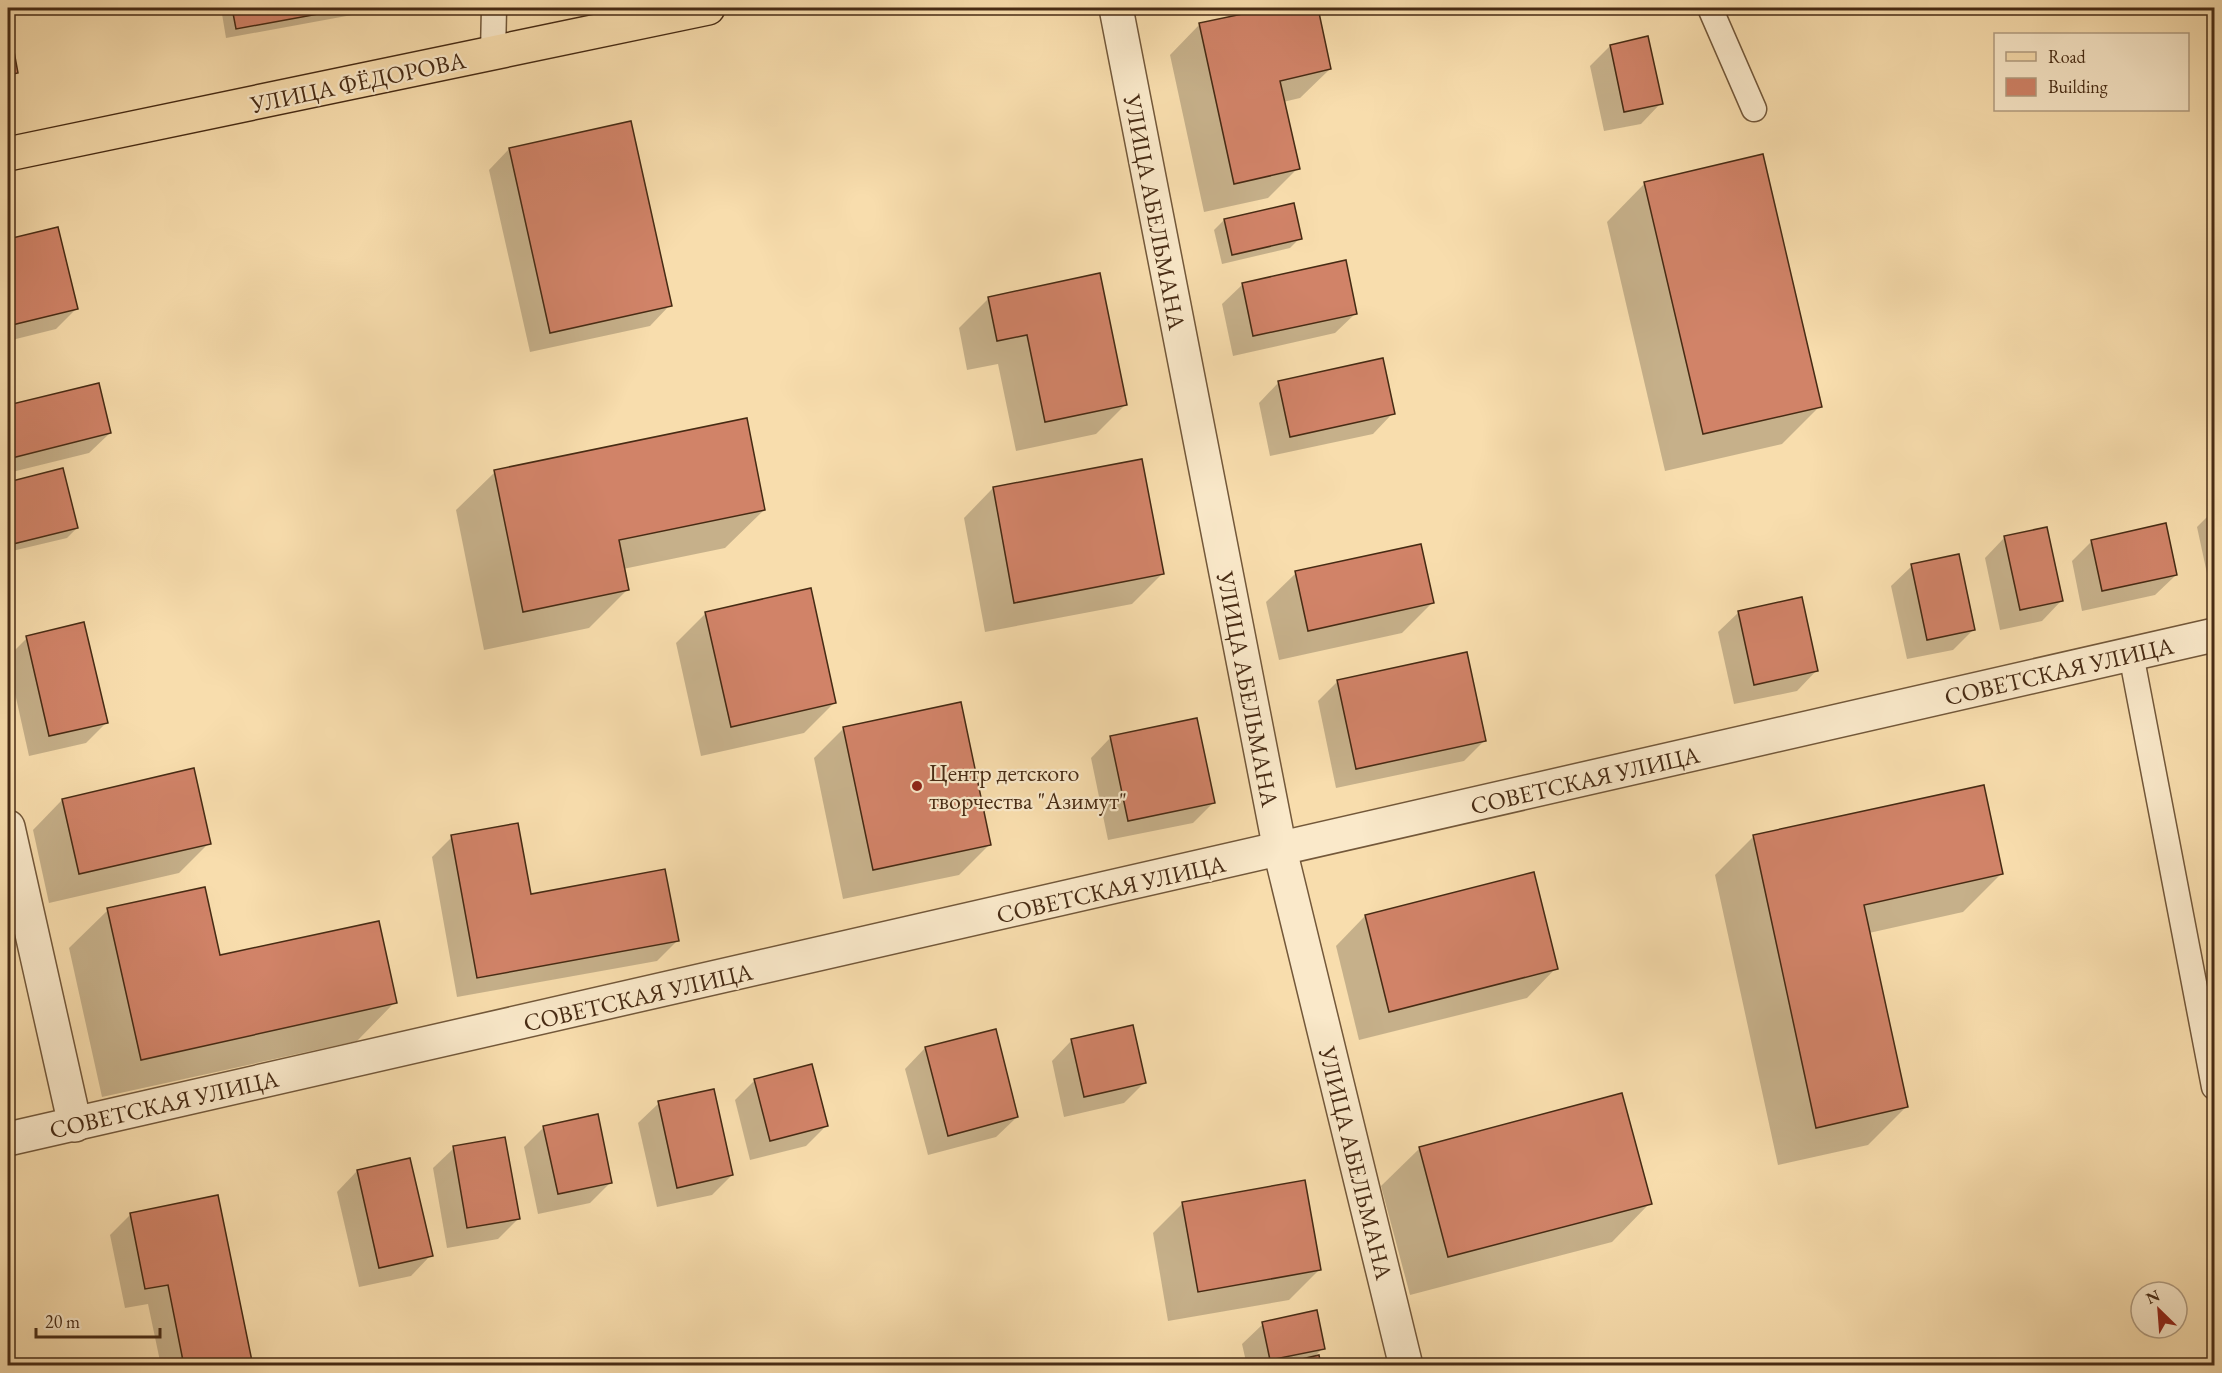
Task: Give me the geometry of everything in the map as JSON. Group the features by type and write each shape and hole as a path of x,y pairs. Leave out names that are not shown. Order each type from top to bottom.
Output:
{"main road":[{"name":"УЛИЦА ФЁДОРОВА","path":"8,154 708,8"}],"street":[{"name":"УЛИЦА АБЕЛЬМАНА","path":"1116,8 1280,850 1406,1365"},
{"name":"СОВЕТСКАЯ УЛИЦА","path":"8,1139 2214,635"},
{"path":"8,827 75,1125"}],"lane":[{"path":"493,54 494,8"},
{"path":"1710,8 1754,109"},
{"path":"2132,654 2214,1087"}],"building":[{"path":"232,8 351,8 236,29"},
{"path":"1271,8 1318,8 1331,69 1280,81 1300,169 1234,184 1199,23"},
{"path":"8,19 18,73 8,75"},
{"path":"1648,36 1663,104 1624,112 1610,45"},
{"path":"631,121 672,306 550,333 509,148"},
{"path":"1763,154 1822,407 1703,434 1644,182"},
{"path":"1294,203 1302,239 1232,255 1224,219"},
{"path":"58,227 78,309 8,326 8,239"},
{"path":"1346,260 1357,314 1253,336 1242,283"},
{"path":"1100,273 1127,405 1045,422 1027,335 997,341 988,297"},
{"path":"1383,358 1395,414 1290,437 1278,381"},
{"path":"99,383 111,433 8,459 8,405"},
{"path":"747,418 765,510 619,540 629,590 523,612 494,470"},
{"path":"1142,459 1164,574 1014,603 993,487"},
{"path":"63,468 78,528 9,545 8,482"},
{"path":"2166,523 2177,575 2102,591 2091,540"},
{"path":"2047,527 2063,601 2020,610 2004,536"},
{"path":"1421,544 1434,603 1308,631 1295,571"},
{"path":"1959,554 1975,630 1927,640 1911,564"},
{"path":"811,588 836,703 731,727 705,612"},
{"path":"1802,597 1818,671 1754,685 1738,611"},
{"path":"84,622 108,723 49,736 26,636"},
{"path":"1467,652 1486,741 1356,769 1337,680"},
{"name":"Центр детского творчества \"Азимут\"","path":"961,702 991,845 873,870 843,727"},
{"path":"1197,718 1215,803 1128,821 1110,736"},
{"path":"194,768 211,844 79,874 62,799"},
{"path":"1984,785 2003,874 1864,905 1908,1107 1816,1128 1753,835"},
{"path":"518,823 531,894 665,869 679,941 477,978 451,835"},
{"path":"1534,872 1558,969 1389,1012 1365,915"},
{"path":"205,887 220,955 379,921 397,1003 141,1060 107,908"},
{"path":"1133,1025 1146,1083 1084,1097 1071,1039"},
{"path":"996,1029 1018,1117 948,1136 925,1047"},
{"path":"812,1064 828,1126 770,1141 754,1079"},
{"path":"714,1089 733,1175 677,1188 658,1101"},
{"path":"1622,1093 1652,1204 1448,1257 1419,1147"},
{"path":"598,1114 612,1183 558,1194 543,1126"},
{"path":"505,1137 520,1219 467,1228 453,1146"},
{"path":"410,1158 433,1256 379,1268 357,1170"},
{"path":"1305,1180 1321,1270 1198,1292 1182,1202"},
{"path":"218,1195 253,1366 184,1366 168,1285 145,1289 130,1213"},
{"path":"1317,1310 1325,1349 1270,1360 1262,1322"},
{"path":"1319,1355 1321,1366 1272,1366"}],"place":[{"name":"Центр детского творчества \"Азимут\"","path":"917,786"}]}
